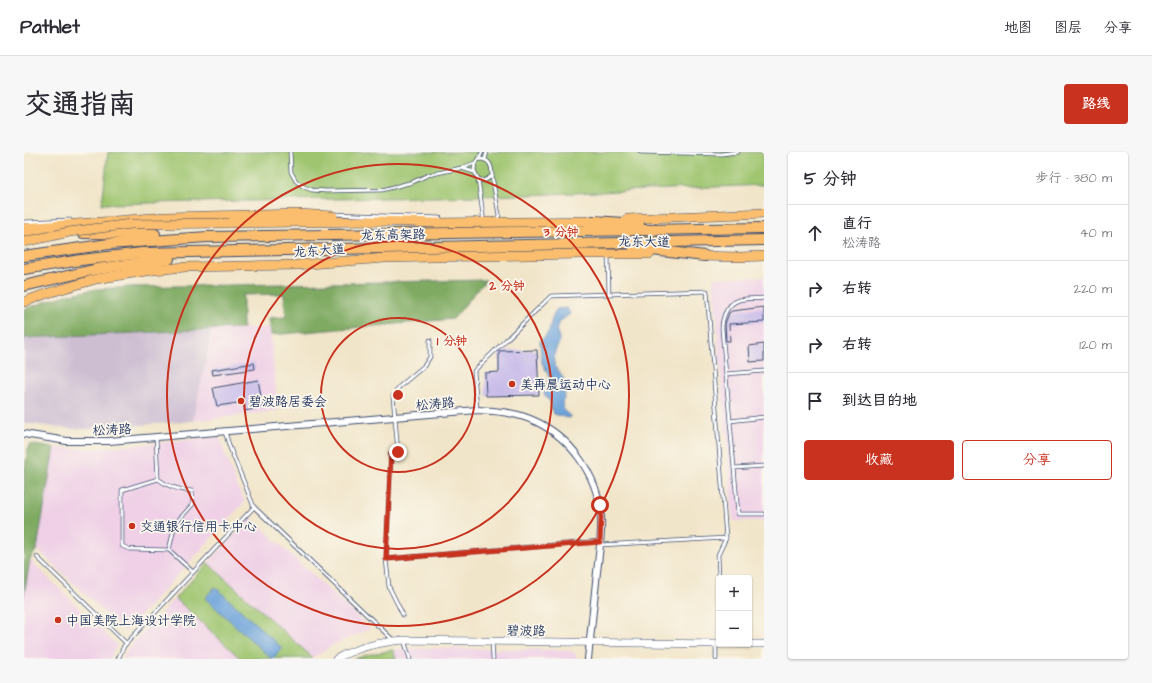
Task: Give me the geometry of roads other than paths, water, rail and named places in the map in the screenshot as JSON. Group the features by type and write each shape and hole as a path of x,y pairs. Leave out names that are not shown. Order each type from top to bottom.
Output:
{"highway":[{"path":"593,221 701,229"},
{"name":"龙东高架路","path":"24,256 109,244 207,237 764,228"},
{"path":"24,236 102,233 207,237"},
{"name":"龙东高架路","path":"24,269 81,260 134,254 764,240"},
{"path":"594,243 705,256"},
{"path":"24,286 70,274 151,260 268,250"},
{"path":"24,292 70,274"}],"main road":[{"name":"龙东大道","path":"24,242 69,232 131,224 378,221 434,223 593,221 764,213"},
{"path":"24,228 50,224 166,217 299,214 325,215 378,221"},
{"name":"龙东大道","path":"24,303 45,294 96,279 153,270 297,266 385,258 608,254 740,257 764,256"}],"street":[{"name":"松涛路","path":"24,434 55,440 80,442 109,441 477,410 514,414 530,419 546,427 561,438 573,450 588,472 596,492 601,518 600,543 588,659"},
{"name":"碧波路","path":"336,659 372,644 404,640 716,644"},
{"path":"752,644 764,644"}],"lane":[{"path":"290,152 291,172 296,181 304,187 312,190 326,191 382,190 413,182 428,175 461,168 476,163"},
{"path":"482,152 476,163 474,172 478,179 484,216 482,222"},
{"path":"485,159 487,152"},
{"path":"640,152 714,154 738,152"},
{"path":"479,159 485,159 492,167 498,215 497,222"},
{"path":"461,168 474,172"},
{"path":"478,179 484,181 492,176"},
{"path":"24,222 50,224 174,213 299,212 440,218"},
{"path":"608,254 609,294"},
{"path":"477,410 474,371 550,296 707,291 726,538 718,556 719,575"},
{"path":"764,298 744,299 736,302 726,310 722,319 738,514 764,514"},
{"path":"403,616 389,587 386,559 391,453 398,452 393,396 398,387 424,366 430,357 430,340"},
{"path":"726,374 764,371"},
{"path":"730,421 764,417"},
{"path":"225,432 254,507 394,641"},
{"path":"156,437 158,479 167,486 180,490 192,491 192,504 175,524 169,550"},
{"path":"734,468 764,466"},
{"path":"158,479 122,490 122,546 129,549 169,550 193,572"},
{"path":"118,659 119,654 126,643 254,507"},
{"path":"386,559 600,543 726,538"},
{"path":"37,557 126,643"},
{"path":"404,640 410,659"},
{"path":"492,641 492,659"},
{"path":"716,659 717,647"}],"water":[{"path":"567,308 570,314 559,322 556,329 559,343 555,350 554,361 565,384 565,396 562,403 564,411 571,417 567,418 554,414 551,409 551,403 544,394 549,377 541,361 540,341 548,333 552,318 557,309"},
{"path":"215,587 282,648 272,659 205,598"}],"place":[{"name":"美再晨运动中心","path":"512,384"},
{"name":"碧波路居委会","path":"241,401"},
{"name":"交通银行信用卡中心","path":"132,526"},
{"name":"中国美院上海设计学院","path":"58,620"}]}
